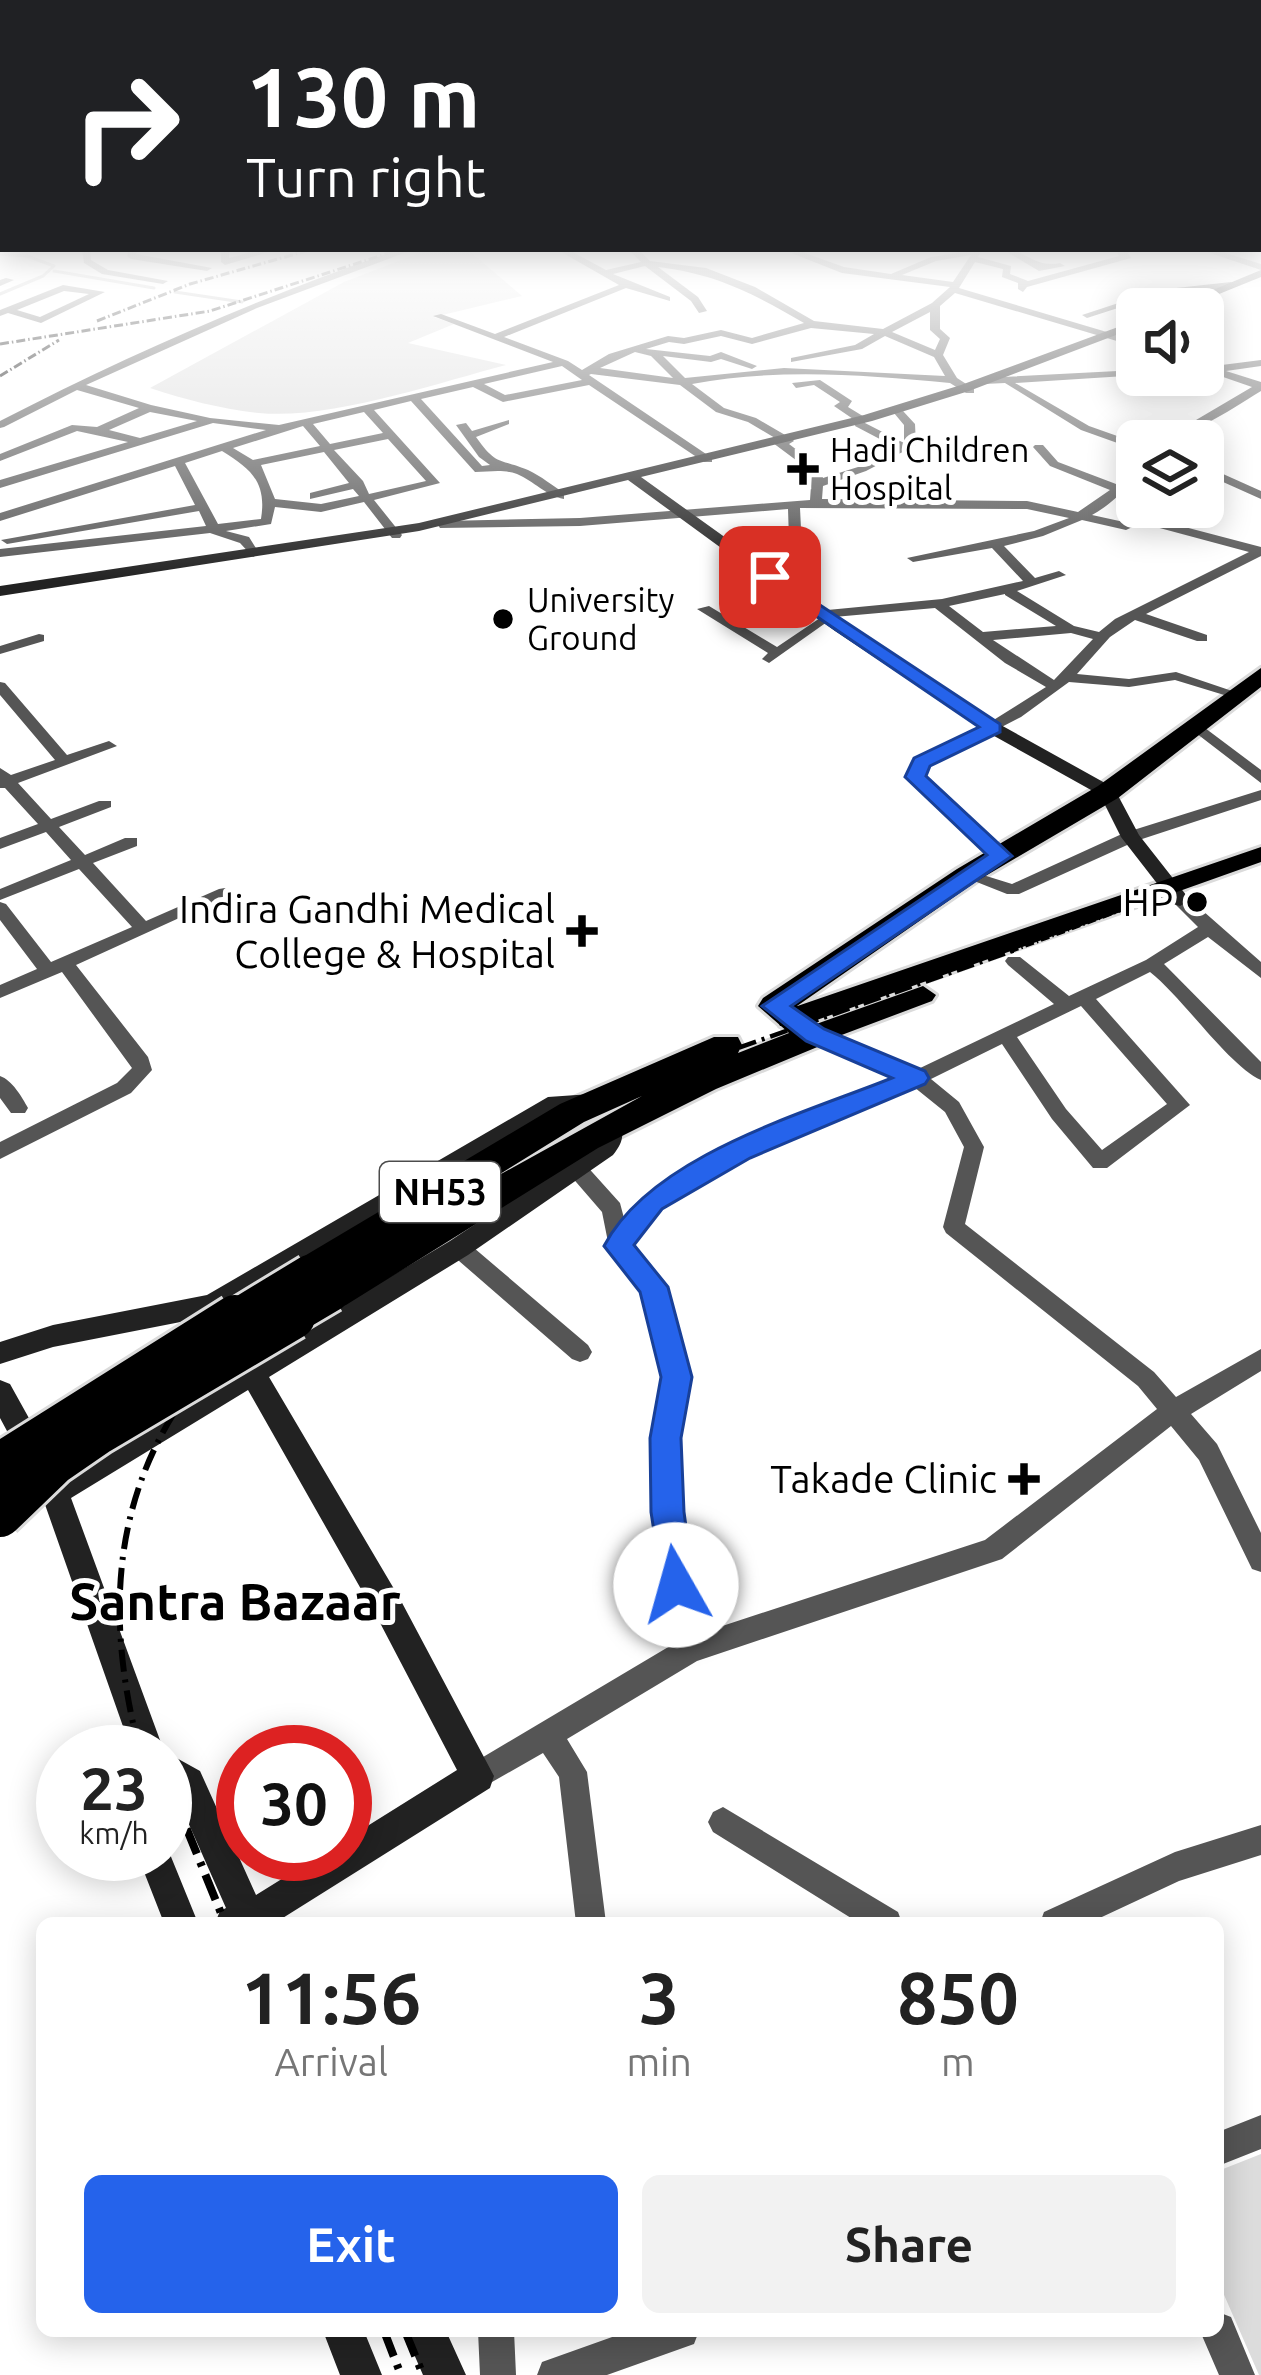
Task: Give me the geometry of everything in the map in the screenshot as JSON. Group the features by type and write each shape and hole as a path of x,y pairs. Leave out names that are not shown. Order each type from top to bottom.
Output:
{"highway":[{"path":"588,1130 704,1080 793,1020 967,875 1108,792 1261,675"},
{"name":"NH53","path":"320,1282 588,1130"},
{"path":"0,1466 41,1435 320,1282"},
{"path":"0,1515 54,1463 320,1282"}],"main road":[{"path":"194,565 444,525 899,413 1046,360"},
{"path":"861,422 979,384"},
{"path":"632,476 806,603 993,728 1108,792 1130,837 1176,893"},
{"path":"0,594 395,532 558,495"},
{"path":"793,1020 1014,961 1261,854"},
{"path":"793,1020 1176,893 1261,872"},
{"path":"0,1353 52,1336 213,1305 556,1103 588,1130 459,1248 55,1492"},
{"path":"213,1305 389,1609 478,1776 251,1917"},
{"path":"0,1392 55,1492 138,1725"},
{"path":"192,1793 243,1917"},
{"path":"165,1881 179,1917"},
{"path":"345,2337 361,2375"},
{"path":"427,2337 445,2375"}],"street":[{"path":"0,424 133,360"},
{"path":"556,360 588,375 706,459"},
{"path":"476,384 503,399 588,375 615,360"},
{"path":"661,360 720,410 752,420 818,471 817,493"},
{"path":"735,360 752,366 797,360"},
{"path":"945,360 979,384 1116,374"},
{"path":"0,518 288,427 564,363"},
{"path":"1224,366 1261,363"},
{"path":"588,375 683,382 734,371 905,373 979,384 1046,401 1085,428 1116,439"},
{"path":"769,372 789,385 816,382 848,403 839,406 901,446"},
{"path":"1224,374 1261,384"},
{"path":"1203,420 1261,384"},
{"path":"74,386 149,408 288,427"},
{"path":"414,398 479,470 499,466"},
{"path":"98,431 149,408"},
{"path":"274,503 320,508 434,483 367,409"},
{"path":"444,525 686,515 793,505 912,443 914,436 899,413"},
{"path":"0,484 213,420"},
{"path":"505,422 466,430 483,455 499,466 523,472 558,495"},
{"path":"307,423 395,532"},
{"path":"0,458 76,427 141,442"},
{"path":"251,464 390,436"},
{"path":"224,447 251,464 274,503"},
{"path":"1039,447 1054,464 1116,488"},
{"path":"178,461 216,532 245,540 254,553"},
{"path":"64,465 94,488"},
{"path":"1224,477 1258,489"},
{"path":"274,503 359,484"},
{"path":"913,558 995,545 1079,516 1116,491"},
{"path":"817,493 869,501 1027,505 1126,526 1139,519 1257,556"},
{"path":"0,554 216,532 267,521 274,503"},
{"path":"793,505 797,512 792,546 798,580 808,591 802,596 806,603"},
{"path":"0,540 203,507"},
{"path":"995,545 1032,584"},
{"path":"1001,856 916,777 922,762 993,728 1060,681 1099,636 1257,556"},
{"path":"704,609 771,657 825,616 1010,592 1059,575"},
{"path":"1010,592 1071,629 1099,636"},
{"path":"938,604 979,637 1060,681 1129,683 1176,676 1234,694"},
{"path":"1134,615 1192,640"},
{"path":"979,637 1071,629"},
{"path":"0,650 39,638"},
{"path":"0,686 8,707 64,761"},
{"path":"1197,727 1261,778"},
{"path":"109,746 2,780 143,928"},
{"path":"967,875 1013,890 1130,837 1261,795"},
{"path":"0,844 105,804"},
{"path":"0,895 131,842"},
{"path":"0,992 225,893"},
{"path":"1176,893 1261,972"},
{"path":"0,908 56,965 141,1062 142,1070 124,1088 0,1151"},
{"path":"618,1246 652,1202 740,1150 916,1078 1152,964 1209,928"},
{"path":"1006,1035 1059,1114 1100,1162 1180,1105 1075,1000 1014,961"},
{"path":"1152,964 1188,990 1221,1038 1261,1072"},
{"path":"793,1020 916,1078 952,1107 974,1147 954,1227 1109,1345 1176,1412 1208,1452 1261,1561"},
{"path":"0,1083 18,1108"},
{"path":"588,1130 618,1246 653,1287 676,1377 666,1438 668,1512 690,1650"},
{"path":"459,1248 580,1352"},
{"path":"478,1776 690,1650 993,1550 1148,1427 1261,1359"},
{"path":"548,1735 573,1772 589,1917"},
{"path":"723,1822 877,1917"},
{"path":"1068,1917 1175,1868 1261,1840"},
{"path":"1224,2147 1261,2132"},
{"path":"496,2337 498,2375"},
{"path":"555,2375 664,2337"},
{"path":"1221,2337 1237,2375"}],"shaded area":[{"path":"202,360 483,360 506,365 383,398 287,414 231,409 150,388"},
{"path":"1261,2154 1261,2375 1224,2295 1224,2169"}],"railway":[{"path":"0,376 26,360"},
{"path":"1010,952 1261,858"},
{"path":"255,1317 330,1261 587,1110 727,1052 1018,949"},
{"path":"134,1725 120,1629 121,1572 130,1516 148,1464 174,1413 210,1364 255,1317"},
{"path":"251,1320 255,1317"},
{"path":"192,1842 223,1917"},
{"path":"386,2337 401,2375"},
{"path":"407,2337 423,2375"}],"place":[{"name":"Hadi Children Hospital","path":"803,469"},
{"name":"University Ground","path":"503,619"},
{"name":"HP","path":"1197,902"},
{"name":"Indira Gandhi Medical College & Hospital","path":"582,931"},
{"name":"Takade Clinic","path":"1024,1479"}],"district":[{"name":"Santra Bazaar","path":"235,1602"}],"route":[{"path":"676,1585 666,1438 676,1377 653,1287 618,1246 652,1202 740,1150 916,1078 886,1061 815,1035 774,1006 1001,856 916,777 922,762 993,728 770,577"}]}
